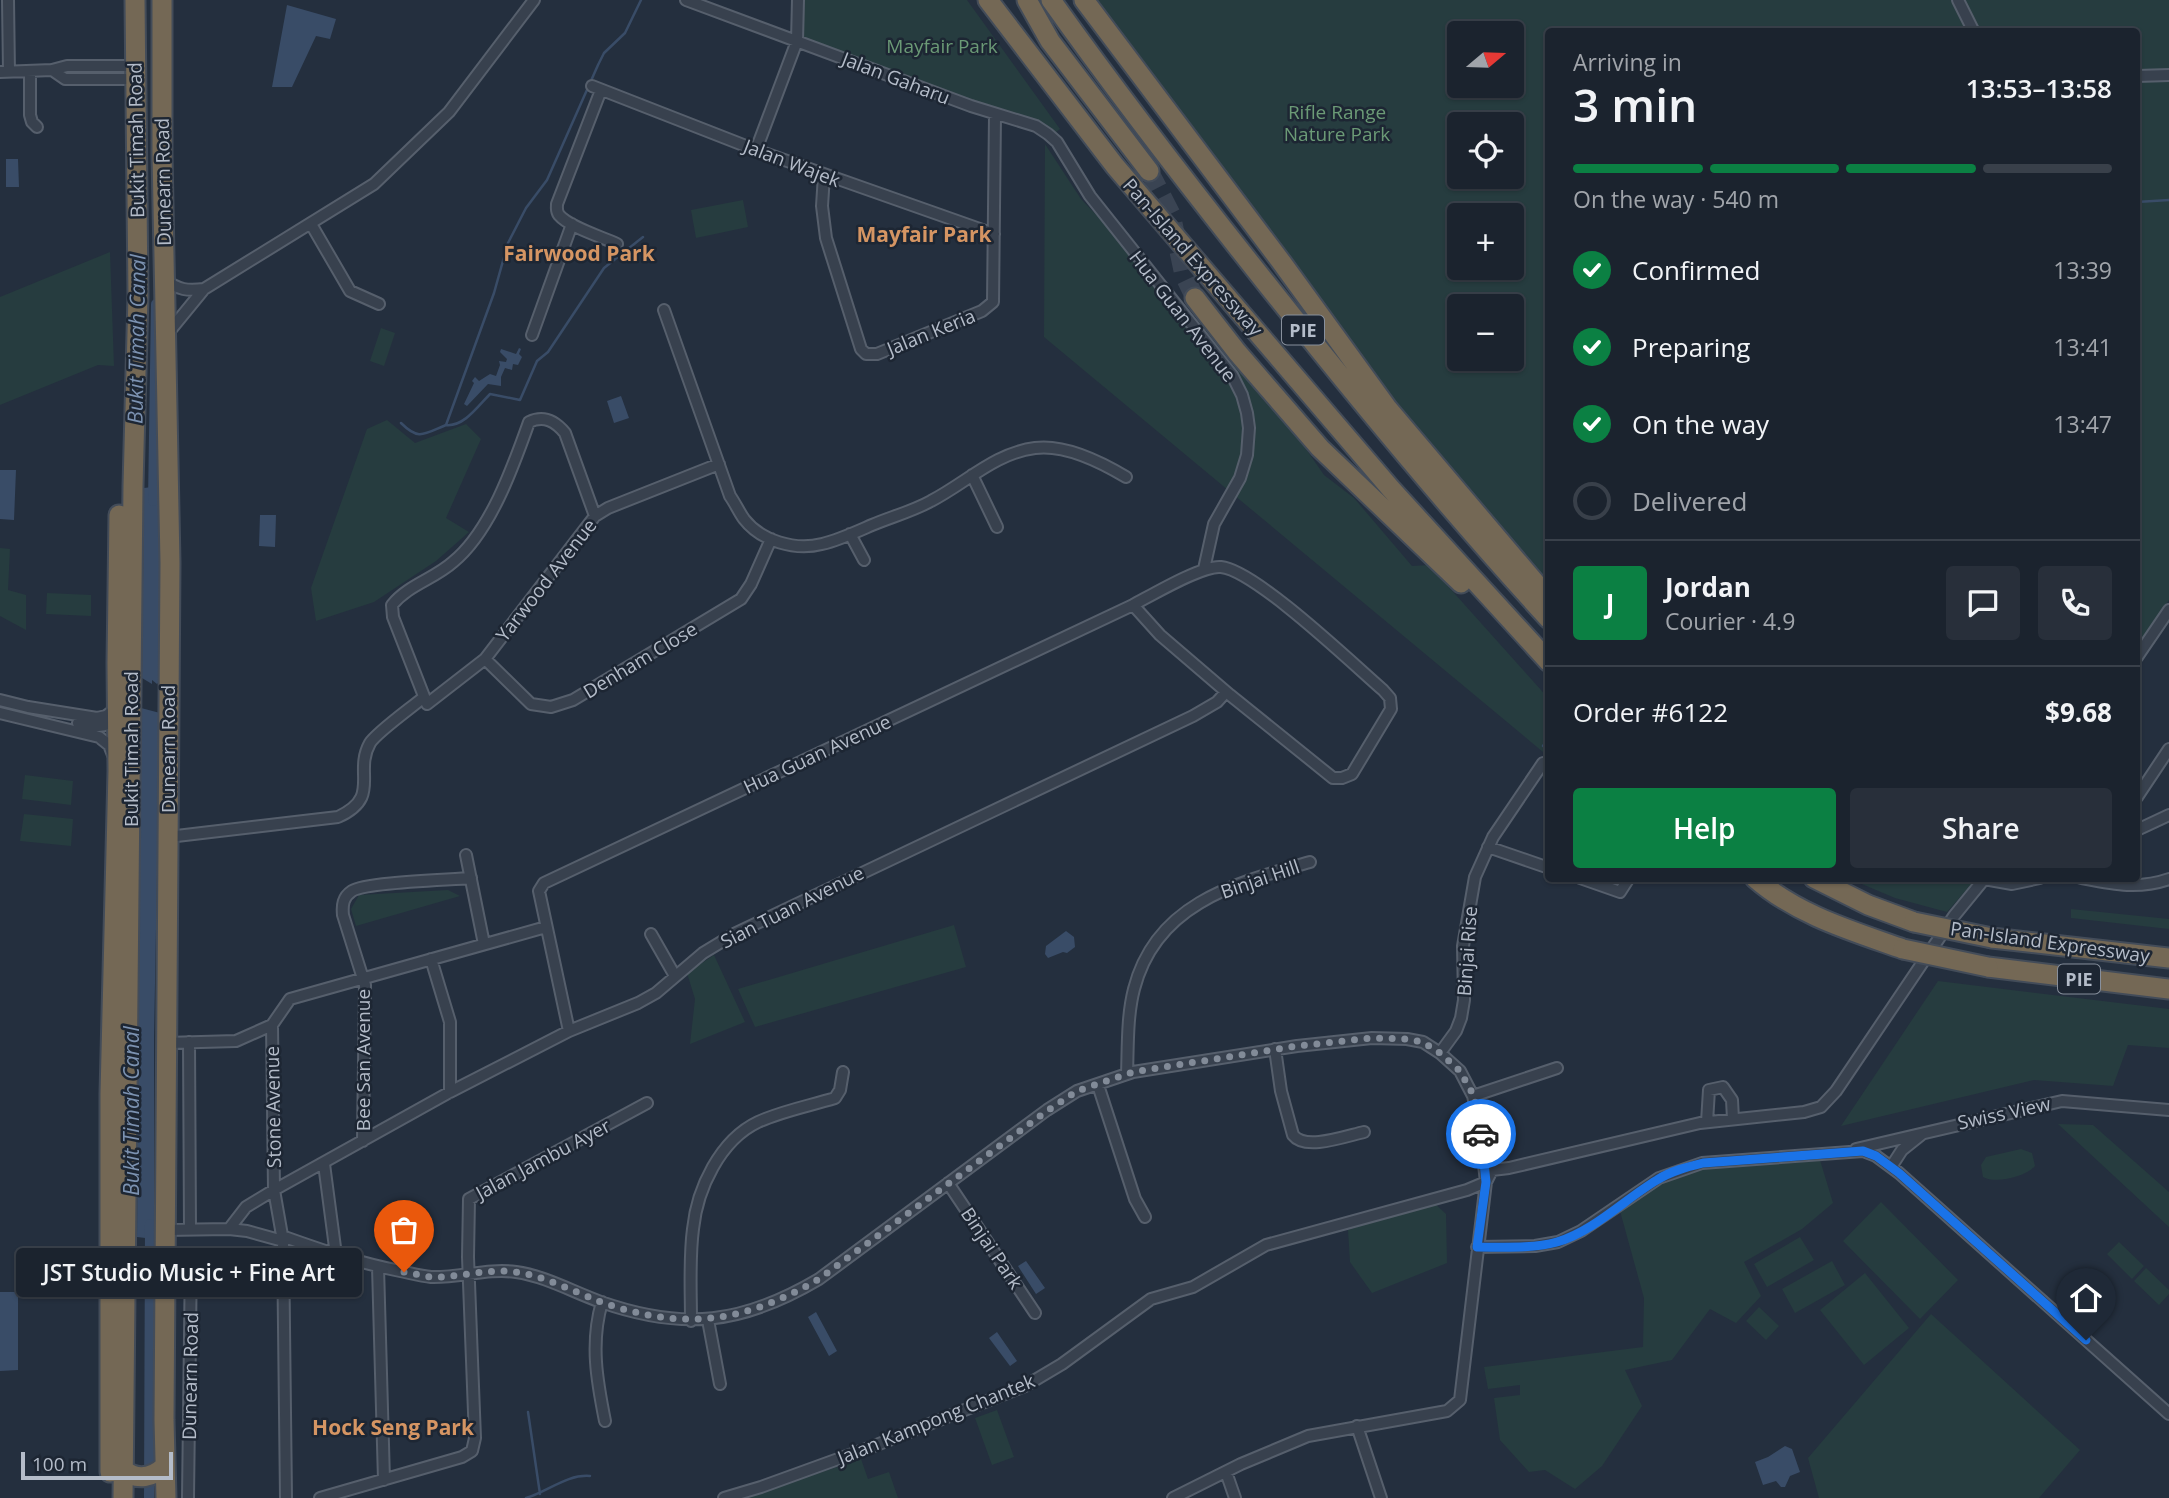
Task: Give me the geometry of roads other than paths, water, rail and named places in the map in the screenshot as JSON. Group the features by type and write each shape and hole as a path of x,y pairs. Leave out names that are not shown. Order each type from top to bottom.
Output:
{"highway":[{"name":"Bukit Timah Road","path":"123,1498 117,1257 130,829 138,296 135,0"},
{"name":"Dunearn Road","path":"162,0 170,506 166,1498"},
{"path":"161,44 171,0"},
{"name":"Pan-Island Expressway","path":"988,0 1122,175 1391,489 1545,658"},
{"path":"1027,0 1050,41 1149,171"},
{"name":"Pan-Island Expressway","path":"1051,0 1143,128 1350,389 1545,616"},
{"path":"1084,0 1282,263 1388,410 1545,595"},
{"path":"1195,298 1320,449 1458,579 1545,676"},
{"path":"110,1498 117,1257 110,1094 118,771 120,468 134,425"},
{"path":"133,506 139,490 155,486 166,494 170,506"},
{"path":"116,843 119,837 130,829"},
{"name":"Pan-Island Expressway","path":"1761,882 1824,920 1903,949 1988,967 2169,989"},
{"name":"Pan-Island Expressway","path":"1822,882 1868,905 1914,922 1992,938 2169,958"},
{"path":"123,1469 128,1474 139,1477 156,1475 165,1466"}],"street":[{"path":"8,0 5,72 52,70 67,66 136,72"},
{"path":"166,335 204,289 374,184 449,112 534,0"},
{"name":"Jalan Gaharu","path":"686,0 995,115"},
{"path":"756,150 797,41 799,0"},
{"path":"1958,0 1972,28"},
{"path":"91,66 91,79"},
{"path":"52,70 65,79 91,79 136,72"},
{"path":"30,71 30,115 37,127"},
{"path":"2140,76 2169,75"},
{"name":"Jalan Wajek","path":"572,223 560,216 557,204 597,88 756,150 994,234"},
{"name":"Jalan Keria","path":"824,175 821,206 826,238 859,342 866,354 882,352 991,305 994,298 995,115"},
{"name":"Hua Guan Avenue","path":"569,1031 539,891 544,883 1204,569 1214,524 1245,466 1249,428 1242,395 1232,375 1090,196 1057,142 1036,126 995,115"},
{"path":"532,335 572,223 617,244"},
{"path":"311,224 350,291 379,304"},
{"path":"165,280 176,289 204,289"},
{"path":"664,310 730,496 745,520 771,539 791,545 820,545 931,501 972,475 1017,452 1038,447 1093,460 1126,477"},
{"path":"425,701 393,617 392,605 399,596 453,563 477,538 514,463 529,422 536,418 549,419 558,424 565,433 595,516"},
{"name":"Yarwood Avenue","path":"168,837 338,817 351,811 366,786 364,756 373,739 485,659 595,516 608,508 719,464"},
{"path":"972,475 997,527"},
{"path":"850,534 864,560"},
{"name":"Denham Close","path":"485,659 531,704 551,707 573,700 741,599 751,584 771,539"},
{"path":"1133,605 1153,628 1226,692 1326,774 1337,779 1352,774 1391,709 1392,703 1383,690 1257,583 1240,573 1221,567 1204,569"},
{"path":"2140,653 2169,610"},
{"name":"Sian Tuan Avenue","path":"229,1229 246,1207 450,1092 569,1031 656,993 703,953 736,933 1193,716 1217,702 1226,692"},
{"path":"0,700 97,718 117,713"},
{"path":"0,707 95,727 106,726 117,713"},
{"path":"0,713 99,737 109,745 118,771"},
{"path":"2140,792 2169,749"},
{"name":"Binjai Rise","path":"1440,1053 1456,1031 1461,1018 1464,1000 1463,946 1468,903 1475,877 1488,847 1543,763"},
{"path":"2140,829 2169,815"},
{"path":"1488,847 1545,867"},
{"path":"467,855 484,944"},
{"name":"Binjai Hill","path":"1127,1074 1128,1034 1134,988 1159,934 1194,906 1229,886 1310,862"},
{"name":"Bee San Avenue","path":"363,1141 363,978 342,906 349,892 372,885 471,878"},
{"path":"2102,882 2129,887 2148,886 2169,879"},
{"path":"1591,882 1620,892 1626,882"},
{"name":"Jalan Kampong Chantek","path":"724,1498 874,1446 1025,1386 1062,1364 1151,1299 1193,1287 1266,1245 1467,1190 1486,1182 1493,1170 1707,1122 1804,1112 1821,1107 1836,1091 1954,916 1982,882"},
{"path":"2001,882 2021,882"},
{"path":"166,1043 236,1041 272,1024 290,999 546,927"},
{"path":"651,934 675,976"},
{"path":"431,959 450,1022 450,1092"},
{"name":"Stone Avenue","path":"272,1024 274,1190 283,1239 286,1498"},
{"path":"165,1230 247,1231 378,1267 430,1277 516,1272 645,1314 691,1321 708,1320 753,1310 788,1297 844,1261 948,1182 1073,1093 1127,1074 1275,1049 1372,1038 1423,1042 1460,1071 1474,1096 1486,1182 1460,1400 1447,1411 1308,1436 1173,1498"},
{"path":"189,1042 190,1229"},
{"path":"1275,1049 1281,1091 1296,1140 1309,1143 1364,1132"},
{"path":"1474,1096 1557,1068"},
{"path":"691,1321 693,1227 711,1170 725,1146 757,1122 835,1098 840,1090 843,1072"},
{"path":"1098,1085 1135,1199 1145,1217"},
{"path":"1707,1122 1709,1090 1723,1087 1732,1100 1733,1119"},
{"name":"Swiss View","path":"1845,1151 2062,1101 2169,1110"},
{"name":"Jalan Jambu Ayer","path":"320,1498 463,1457 472,1451 475,1438 469,1199 647,1102"},
{"name":"Swiss View","path":"1891,1167 1902,1150 1924,1133"},
{"path":"1477,1247 1535,1246 1558,1242 1581,1231 1659,1178 1703,1163 1863,1151 1876,1156 1891,1167 2169,1414"},
{"path":"324,1164 336,1255"},
{"name":"Binjai Park","path":"948,1182 1035,1313"},
{"name":"Dunearn Road","path":"188,1498 191,1254"},
{"path":"378,1267 384,1480"},
{"path":"602,1302 596,1321 594,1349 605,1421"},
{"path":"708,1320 720,1384"},
{"path":"1357,1426 1381,1498"},
{"path":"1226,1472 1235,1498"}],"water":[{"path":"287,5 336,19 330,39 316,36 292,87 272,87"},
{"path":"6,159 18,159 19,187 6,187"},
{"path":"519,348 522,357 518,365 513,364 512,370 505,368 501,386 488,384 467,406 464,404 475,377 479,381 490,374 496,376 499,361 506,362 501,349 516,354"},
{"path":"621,396 629,418 614,423 607,401"},
{"path":"0,470 16,470 14,520 0,519"},
{"path":"160,486 161,680 157,684 152,680 152,684 142,678 144,488"},
{"path":"260,515 276,515 275,547 259,546"},
{"path":"141,708 160,713 154,1038 154,1239 137,1237"},
{"path":"1066,931 1074,937 1075,947 1067,953 1048,958 1045,954 1046,946"},
{"path":"1026,1261 1045,1288 1036,1294 1018,1266"},
{"path":"0,1292 18,1292 18,1370 0,1371"},
{"path":"816,1312 837,1351 829,1356 808,1317"},
{"path":"997,1332 1017,1361 1010,1366 989,1338"},
{"path":"1785,1446 1792,1449 1800,1472 1790,1476 1785,1487 1781,1487 1776,1481 1763,1485 1755,1462"}],"waterway":[{"path":"401,423 417,434 446,425 494,293 508,243 526,208 547,180 604,53 625,33 641,0"},
{"path":"2140,202 2169,200"},
{"path":"446,425 453,425 465,419 490,394 520,400 537,361 548,352 604,268 643,237"},
{"name":"Bukit Timah Canal","path":"153,501 156,304"},
{"name":"Bukit Timah Canal","path":"149,1498 150,1224"},
{"path":"528,1412 540,1494"},
{"path":"526,1498 565,1480 590,1476"}],"tunnel":[{"path":"1149,171 1171,214 1184,275 1195,298"}],"place":[{"name":"JST Studio Music + Fine Art","path":"404,1272"}],"district":[{"name":"Mayfair Park","path":"924,234"},
{"name":"Fairwood Park","path":"579,253"},
{"name":"Hock Seng Park","path":"393,1427"}],"park label":[{"name":"Rifle Range Nature Park","path":"1337,123"}]}
